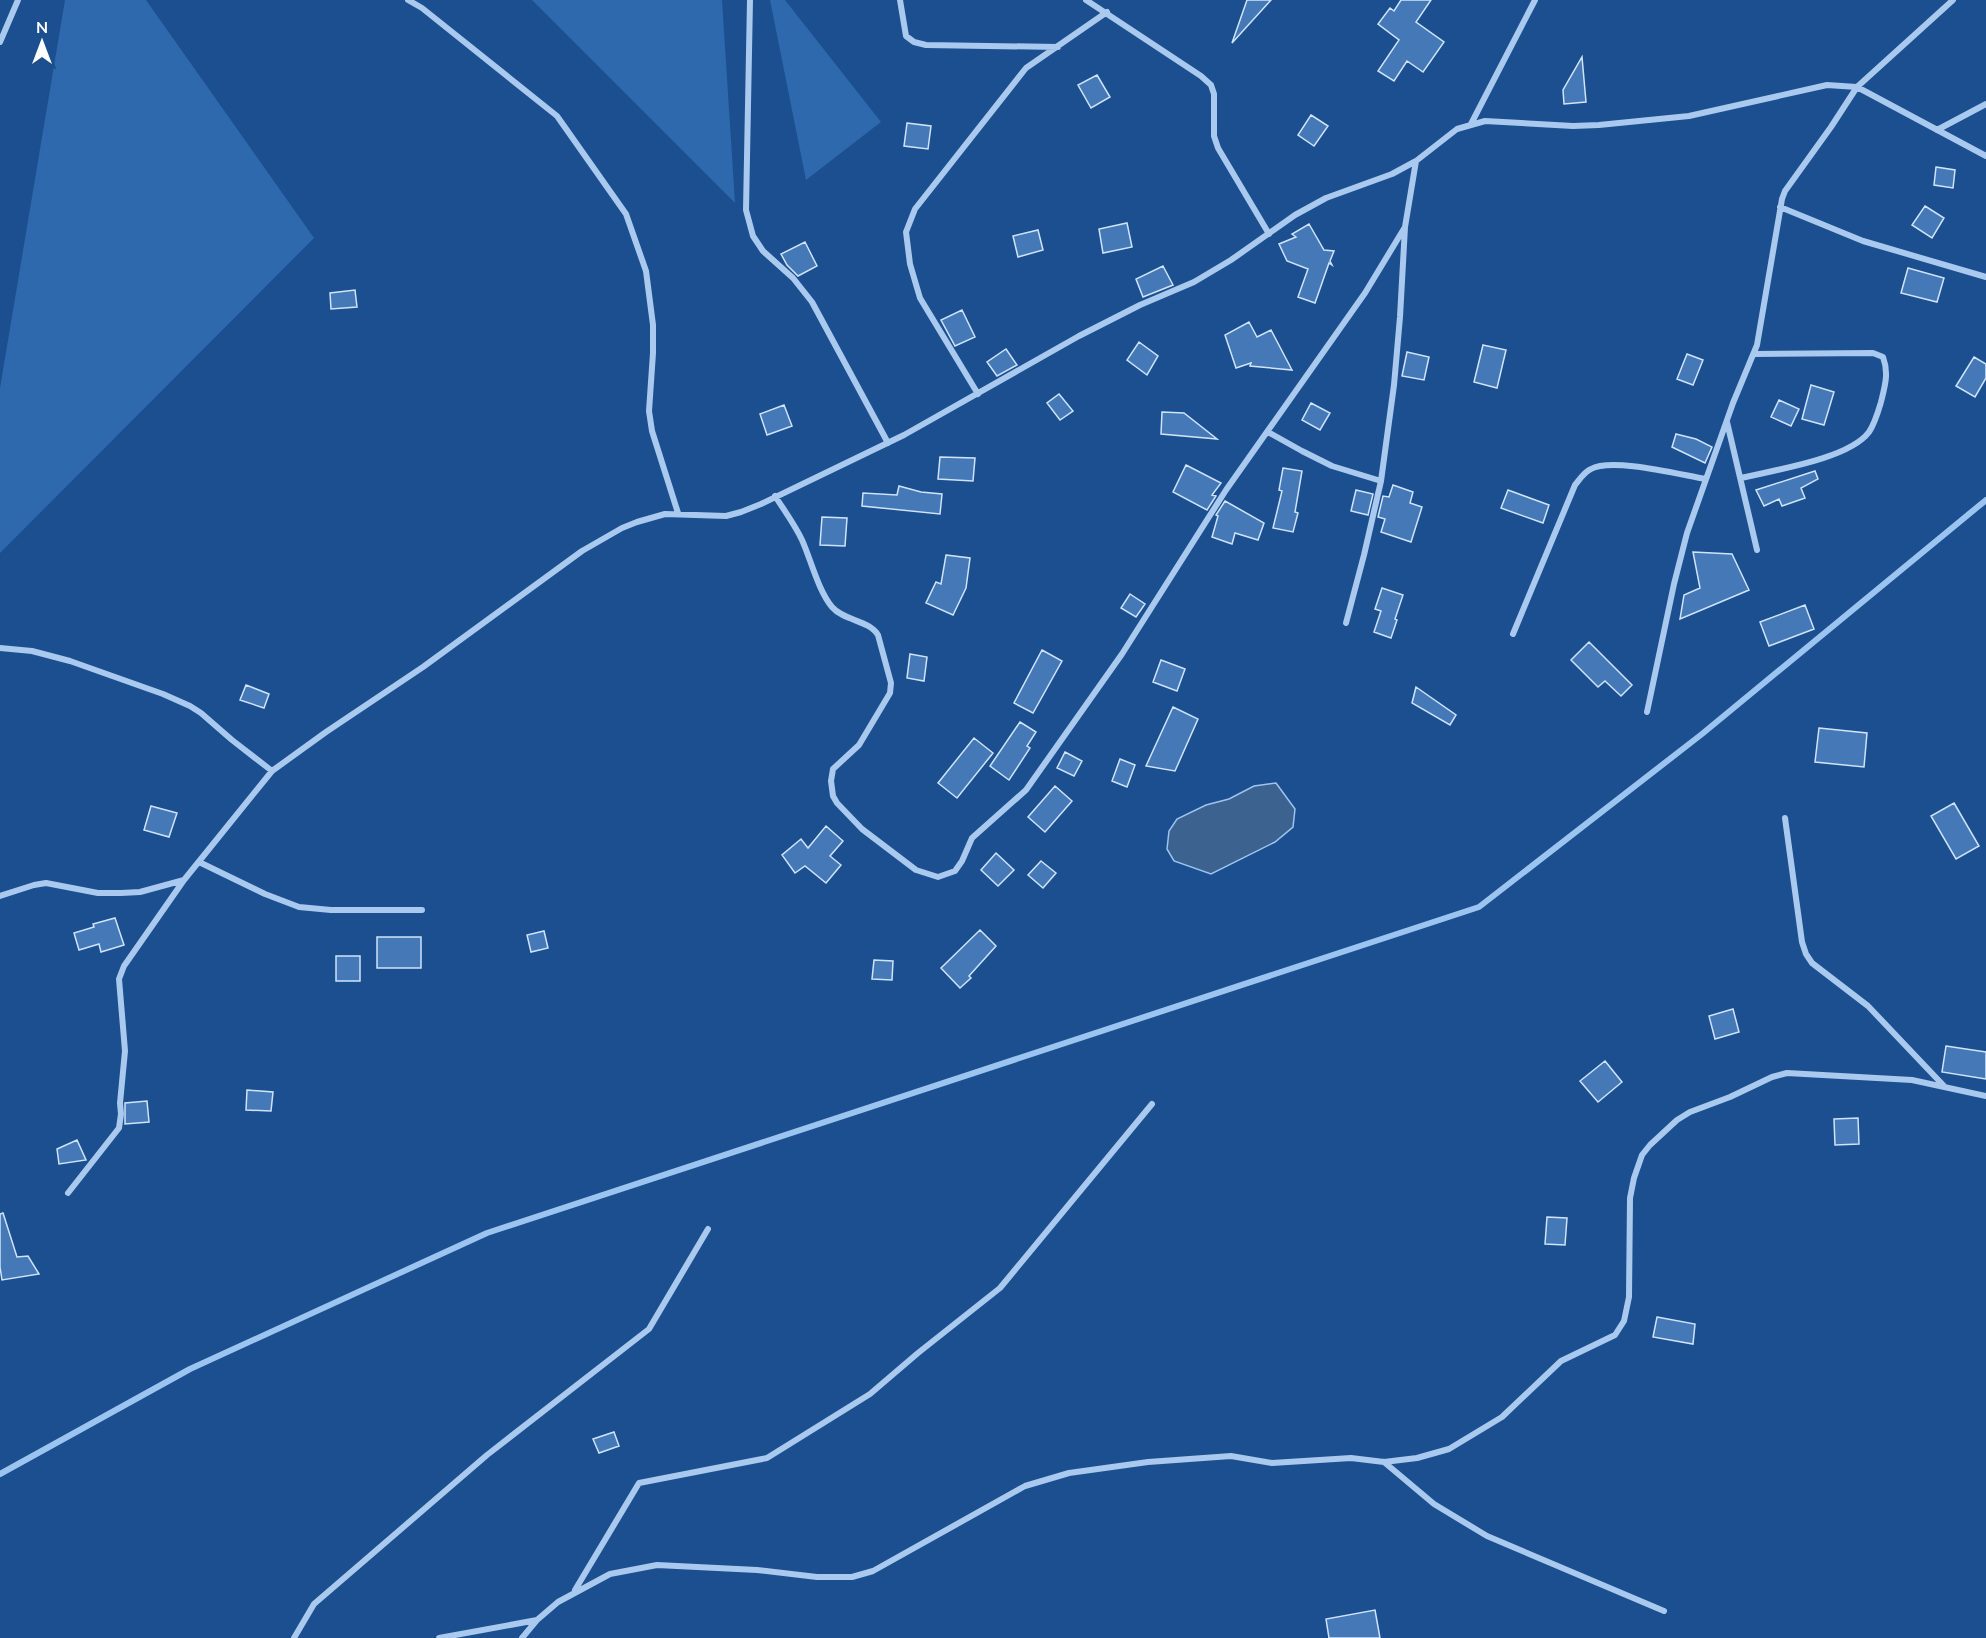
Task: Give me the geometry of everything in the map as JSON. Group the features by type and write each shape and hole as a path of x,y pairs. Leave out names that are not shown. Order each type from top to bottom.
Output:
{"street":[{"path":"0,42 18,0"},
{"path":"408,0 422,8 557,116 626,214 646,271 653,325 650,421 678,513"},
{"path":"750,0 746,210 753,236 763,251 793,278 812,302 888,442"},
{"path":"900,0 906,36 914,42 926,45 1058,47"},
{"path":"1086,0 1201,76 1211,86 1214,94 1214,136 1218,148 1269,234"},
{"path":"1471,124 1535,0"},
{"path":"1647,712 1687,533 1761,330 1780,207 1785,191 1857,87 1953,0"},
{"path":"978,394 920,298 910,264 906,232 915,208 1026,68 1107,12"},
{"path":"68,1193 119,1128 125,1051 119,979 124,966 184,880 272,771 423,667 582,551 637,522 665,514 726,516 741,512 776,496 888,442 1119,315 1194,282 1231,260 1295,215 1326,198 1392,174 1416,161 1457,129 1471,124 1485,121 1573,126 1599,125 1707,113 1827,86 1857,87 1986,156"},
{"path":"1937,130 1986,104"},
{"path":"1346,623 1365,555 1381,481 1394,385 1406,227 1416,161"},
{"path":"1780,207 1863,241 1986,277"},
{"path":"776,496 801,538 824,595 833,608 875,630 891,683 891,693 859,745 833,769 831,781 833,796 862,829 916,870 938,877 955,871 972,838 1026,790 1116,663 1226,490 1365,293 1406,227"},
{"path":"1741,478 1846,451 1870,431 1875,422 1886,383 1883,357 1873,353 1754,354"},
{"path":"1727,420 1758,550"},
{"path":"1268,432 1332,466 1381,481"},
{"path":"1513,634 1575,485 1583,475 1593,468 1619,464 1706,479"},
{"path":"0,648 32,651 70,661 190,706 272,771"},
{"path":"1785,818 1799,924 1806,954 1812,963 1882,1019 1945,1087"},
{"path":"199,862 265,894 299,907 331,910 422,910"},
{"path":"0,896 34,885 46,884 98,893 140,892 184,880"},
{"path":"522,1638 537,1620 573,1592 610,1574 657,1565 757,1570 817,1577 852,1577 873,1571 1024,1486 1069,1473 1148,1462 1231,1456 1272,1463 1350,1458 1384,1462 1417,1458 1449,1449 1502,1416 1561,1361 1615,1335 1624,1321 1629,1297 1630,1198 1634,1178 1642,1155 1677,1120 1690,1112 1731,1097 1772,1077 1787,1073 1912,1080 1986,1096"},
{"path":"573,1592 639,1483 767,1458 870,1394 1000,1288 1152,1104"},
{"path":"294,1638 315,1605 487,1455 649,1329 708,1228"},
{"path":"1384,1462 1434,1504 1487,1536 1664,1611"},
{"path":"439,1638 537,1620"}],"shaded area":[{"path":"65,0 146,0 314,238 0,553 0,388"},
{"path":"532,0 722,0 735,203"},
{"path":"770,0 785,0 881,122 806,180"},
{"path":"1276,783 1295,809 1293,827 1275,842 1211,874 1174,861 1167,849 1169,831 1177,819 1206,805 1229,799 1254,786"}],"building":[{"path":"1247,0 1271,0 1232,43"},
{"path":"1401,0 1431,0 1416,22 1444,42 1423,72 1407,61 1394,81 1378,71 1399,40 1378,24 1390,8 1394,11"},
{"path":"1582,57 1586,102 1564,104 1563,90"},
{"path":"1097,75 1110,97 1091,108 1078,85"},
{"path":"1311,115 1328,126 1314,146 1298,135"},
{"path":"907,123 931,126 928,149 904,146"},
{"path":"1936,167 1955,170 1953,188 1934,185"},
{"path":"1925,206 1944,218 1932,238 1912,225"},
{"path":"1127,223 1132,247 1103,253 1099,229"},
{"path":"1309,224 1324,250 1334,251 1330,261 1332,265 1329,263 1315,303 1298,297 1308,269 1287,261 1279,244 1296,237 1292,234"},
{"path":"1038,230 1043,250 1018,257 1013,236"},
{"path":"805,242 817,266 798,276 787,265 781,254"},
{"path":"1163,266 1173,285 1143,297 1136,279"},
{"path":"1908,268 1944,278 1937,302 1901,293"},
{"path":"355,290 357,307 331,309 330,293"},
{"path":"962,310 975,337 955,346 941,320"},
{"path":"1249,322 1257,337 1271,330 1292,370 1250,366 1251,363 1236,368 1225,335"},
{"path":"1139,342 1158,356 1147,375 1127,360"},
{"path":"1483,345 1506,350 1497,388 1474,382"},
{"path":"1006,349 1017,365 997,376 987,362"},
{"path":"1407,352 1429,357 1424,380 1402,376"},
{"path":"1687,354 1703,360 1693,385 1677,379"},
{"path":"1974,357 1986,364 1986,378 1975,397 1956,386"},
{"path":"1811,385 1834,392 1824,425 1802,419"},
{"path":"1059,394 1073,411 1060,420 1047,403"},
{"path":"1779,400 1799,409 1791,426 1771,417"},
{"path":"1311,403 1330,413 1320,430 1302,420"},
{"path":"784,405 792,426 767,435 760,414"},
{"path":"1162,412 1184,413 1217,439 1161,434"},
{"path":"1676,434 1696,439 1712,447 1705,463 1672,447"},
{"path":"940,457 975,458 973,481 938,479"},
{"path":"1186,465 1221,483 1212,495 1216,496 1207,510 1173,492"},
{"path":"1283,468 1302,471 1295,512 1298,513 1293,532 1273,528 1282,491 1279,490"},
{"path":"1815,471 1818,479 1801,488 1805,498 1782,506 1779,499 1764,506 1756,490"},
{"path":"1393,485 1413,492 1410,503 1422,507 1411,542 1381,532 1385,519 1378,517 1383,496 1389,497"},
{"path":"899,486 921,492 942,494 940,514 862,506 863,493 897,495"},
{"path":"1356,490 1373,494 1368,515 1351,511"},
{"path":"1508,490 1549,505 1543,523 1501,508"},
{"path":"1225,501 1264,523 1258,540 1235,533 1232,544 1212,537 1218,516 1216,515"},
{"path":"822,517 847,518 845,546 820,545"},
{"path":"1693,552 1732,554 1749,590 1680,619 1684,595 1700,588"},
{"path":"946,555 970,558 966,588 953,615 926,603 936,582 941,584"},
{"path":"1382,588 1403,595 1391,638 1374,632 1381,611 1375,609"},
{"path":"1130,594 1145,604 1136,617 1121,608"},
{"path":"1805,605 1814,629 1769,646 1760,622"},
{"path":"1589,642 1632,685 1621,696 1605,681 1598,687 1571,660"},
{"path":"1042,650 1062,661 1033,713 1014,703"},
{"path":"910,654 927,657 924,681 907,678"},
{"path":"1161,660 1185,669 1177,691 1153,682"},
{"path":"246,685 269,694 264,708 240,700"},
{"path":"1416,687 1456,715 1450,725 1412,703"},
{"path":"1173,707 1198,719 1175,771 1146,766"},
{"path":"1020,722 1036,732 1027,746 1030,748 1009,780 990,766"},
{"path":"1819,728 1867,733 1864,767 1815,762"},
{"path":"974,738 993,753 957,798 938,783"},
{"path":"1065,752 1082,761 1074,776 1057,768"},
{"path":"1120,759 1135,765 1127,787 1112,781"},
{"path":"1055,786 1072,801 1045,832 1028,817"},
{"path":"1954,803 1979,846 1956,859 1931,816"},
{"path":"151,806 177,813 169,837 144,830"},
{"path":"826,826 843,841 830,856 841,865 826,883 805,866 795,873 782,855 801,839 808,848"},
{"path":"996,853 1014,870 998,886 981,870"},
{"path":"1041,861 1056,873 1043,888 1028,875"},
{"path":"115,918 124,945 101,952 99,944 79,950 74,933 94,927 93,924"},
{"path":"980,930 996,946 969,976 971,978 960,988 941,968"},
{"path":"544,931 548,948 531,952 527,935"},
{"path":"377,937 421,937 421,968 377,968"},
{"path":"336,956 360,956 360,981 336,981"},
{"path":"874,960 893,961 892,980 872,979"},
{"path":"1733,1009 1739,1032 1715,1039 1709,1016"},
{"path":"1946,1046 1986,1052 1986,1079 1942,1072"},
{"path":"1605,1061 1622,1082 1598,1102 1580,1081"},
{"path":"247,1090 273,1092 271,1111 246,1110"},
{"path":"147,1101 149,1122 125,1124 125,1103"},
{"path":"1858,1118 1859,1144 1835,1145 1834,1119"},
{"path":"77,1140 86,1160 59,1164 57,1149"},
{"path":"3,1213 17,1257 28,1256 39,1274 2,1280 0,1214"},
{"path":"1547,1217 1567,1218 1565,1245 1545,1244"},
{"path":"1657,1317 1695,1324 1693,1344 1653,1337"},
{"path":"614,1432 619,1446 599,1453 593,1439"},
{"path":"1375,1610 1380,1638 1329,1638 1326,1619"}],"waterway":[{"path":"0,1474 190,1369 487,1233 1479,907 1702,734 1986,500"}]}
